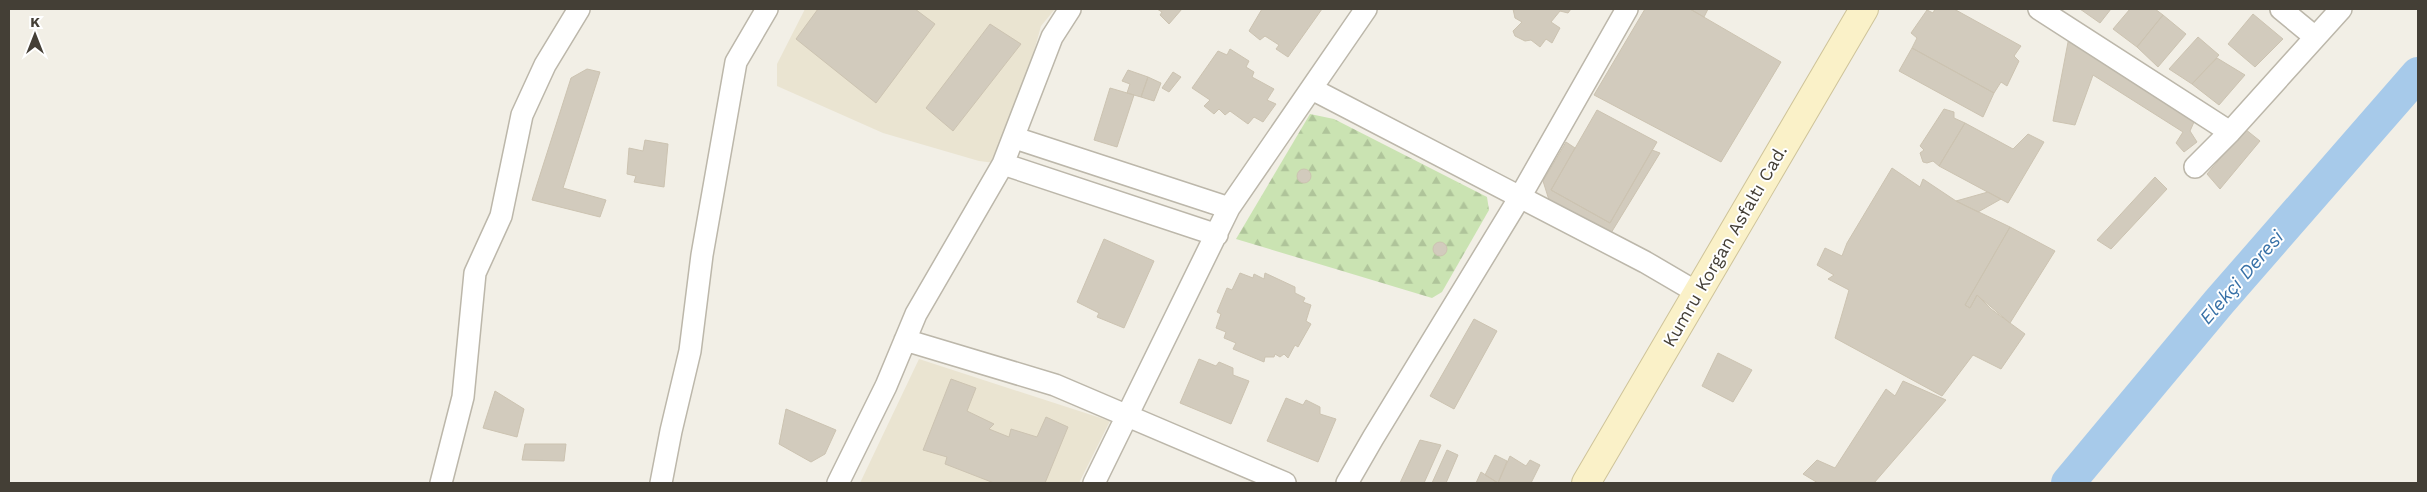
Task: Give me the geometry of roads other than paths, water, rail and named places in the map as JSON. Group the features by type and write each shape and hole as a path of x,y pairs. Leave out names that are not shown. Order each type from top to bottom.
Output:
{"main road":[{"name":"Kumru Korgan Asfaltı Cad.","path":"1586,483 1864,9"}],"street":[{"path":"441,483 463,397 475,273 501,216 522,115 545,65 579,9"},
{"path":"661,483 671,430 690,351 702,255 736,62 768,9"},
{"path":"838,483 886,386 916,314 1003,164 1015,138 1052,37 1070,9"},
{"path":"1094,483 1230,208 1366,9"},
{"path":"1348,483 1378,429 1520,197 1627,9"},
{"path":"2039,9 2230,132"},
{"path":"2281,9 2315,38"},
{"path":"2195,167 2230,132 2341,9"},
{"path":"1312,90 1645,262 1698,293"},
{"path":"1015,138 1230,208"},
{"path":"1003,164 1217,235"},
{"path":"905,340 1055,384 1285,483"}],"waterway":[{"name":"Elekçi Deresi","path":"2068,483 2219,302 2418,74"}]}
